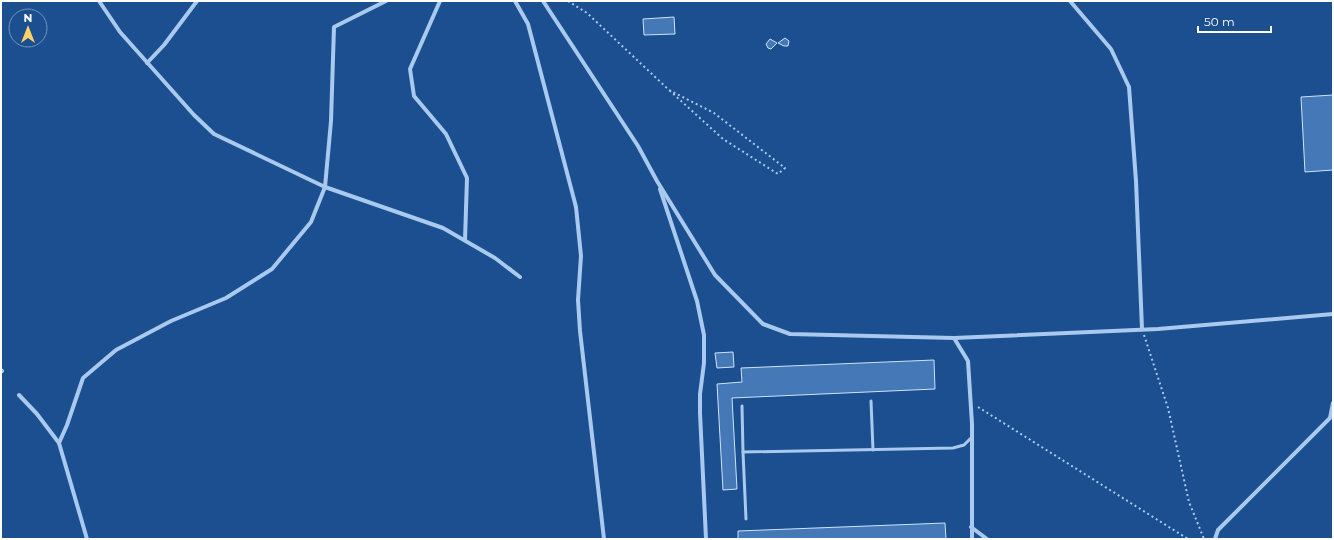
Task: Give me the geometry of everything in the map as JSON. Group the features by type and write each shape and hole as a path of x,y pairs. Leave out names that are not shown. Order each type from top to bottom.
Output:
{"street":[{"path":"99,1 120,32 194,115 214,134 325,187 443,228 495,258 520,277"},
{"path":"147,63 164,45 197,1"},
{"path":"59,443 67,425 83,378 116,350 170,320 226,298 272,269 311,222 325,187 331,122 334,27 386,1"},
{"path":"440,1 410,69 414,96 446,134 467,178 465,240"},
{"path":"515,1 528,24 576,207 580,231 581,256 578,300 580,331 604,539"},
{"path":"543,1 634,140 657,181 715,275 763,324 790,334 954,338 1142,330 1333,314"},
{"path":"1070,1 1111,49 1129,87 1136,181 1142,330"},
{"path":"657,181 696,301 704,335 704,363 700,394 700,413 706,539"},
{"path":"954,338 968,361 972,437 972,539"},
{"path":"19,395 37,414 59,443 87,539"},
{"path":"1215,539 1218,530 1330,418 1333,403"},
{"path":"971,527 988,539"}],"lane":[{"path":"871,402 873,450"},
{"path":"742,406 746,519"},
{"path":"743,452 953,448 964,445 972,437"}],"path":[{"path":"568,1 587,13 669,90 723,139 778,174 786,168 714,113 669,90"},
{"path":"1142,330 1168,408 1189,502 1204,539"},
{"path":"970,402 1188,539"}],"building":[{"path":"674,17 675,34 644,35 643,19"},
{"path":"785,38 789,41 788,46 778,43"},
{"path":"770,39 777,43 771,49 768,48 766,44"},
{"path":"1333,95 1333,170 1305,172 1301,97"},
{"path":"733,352 734,367 717,368 715,353"},
{"path":"934,360 935,389 732,398 737,489 723,490 717,384 742,382 741,368"},
{"path":"945,523 946,539 738,539 738,531"}]}
